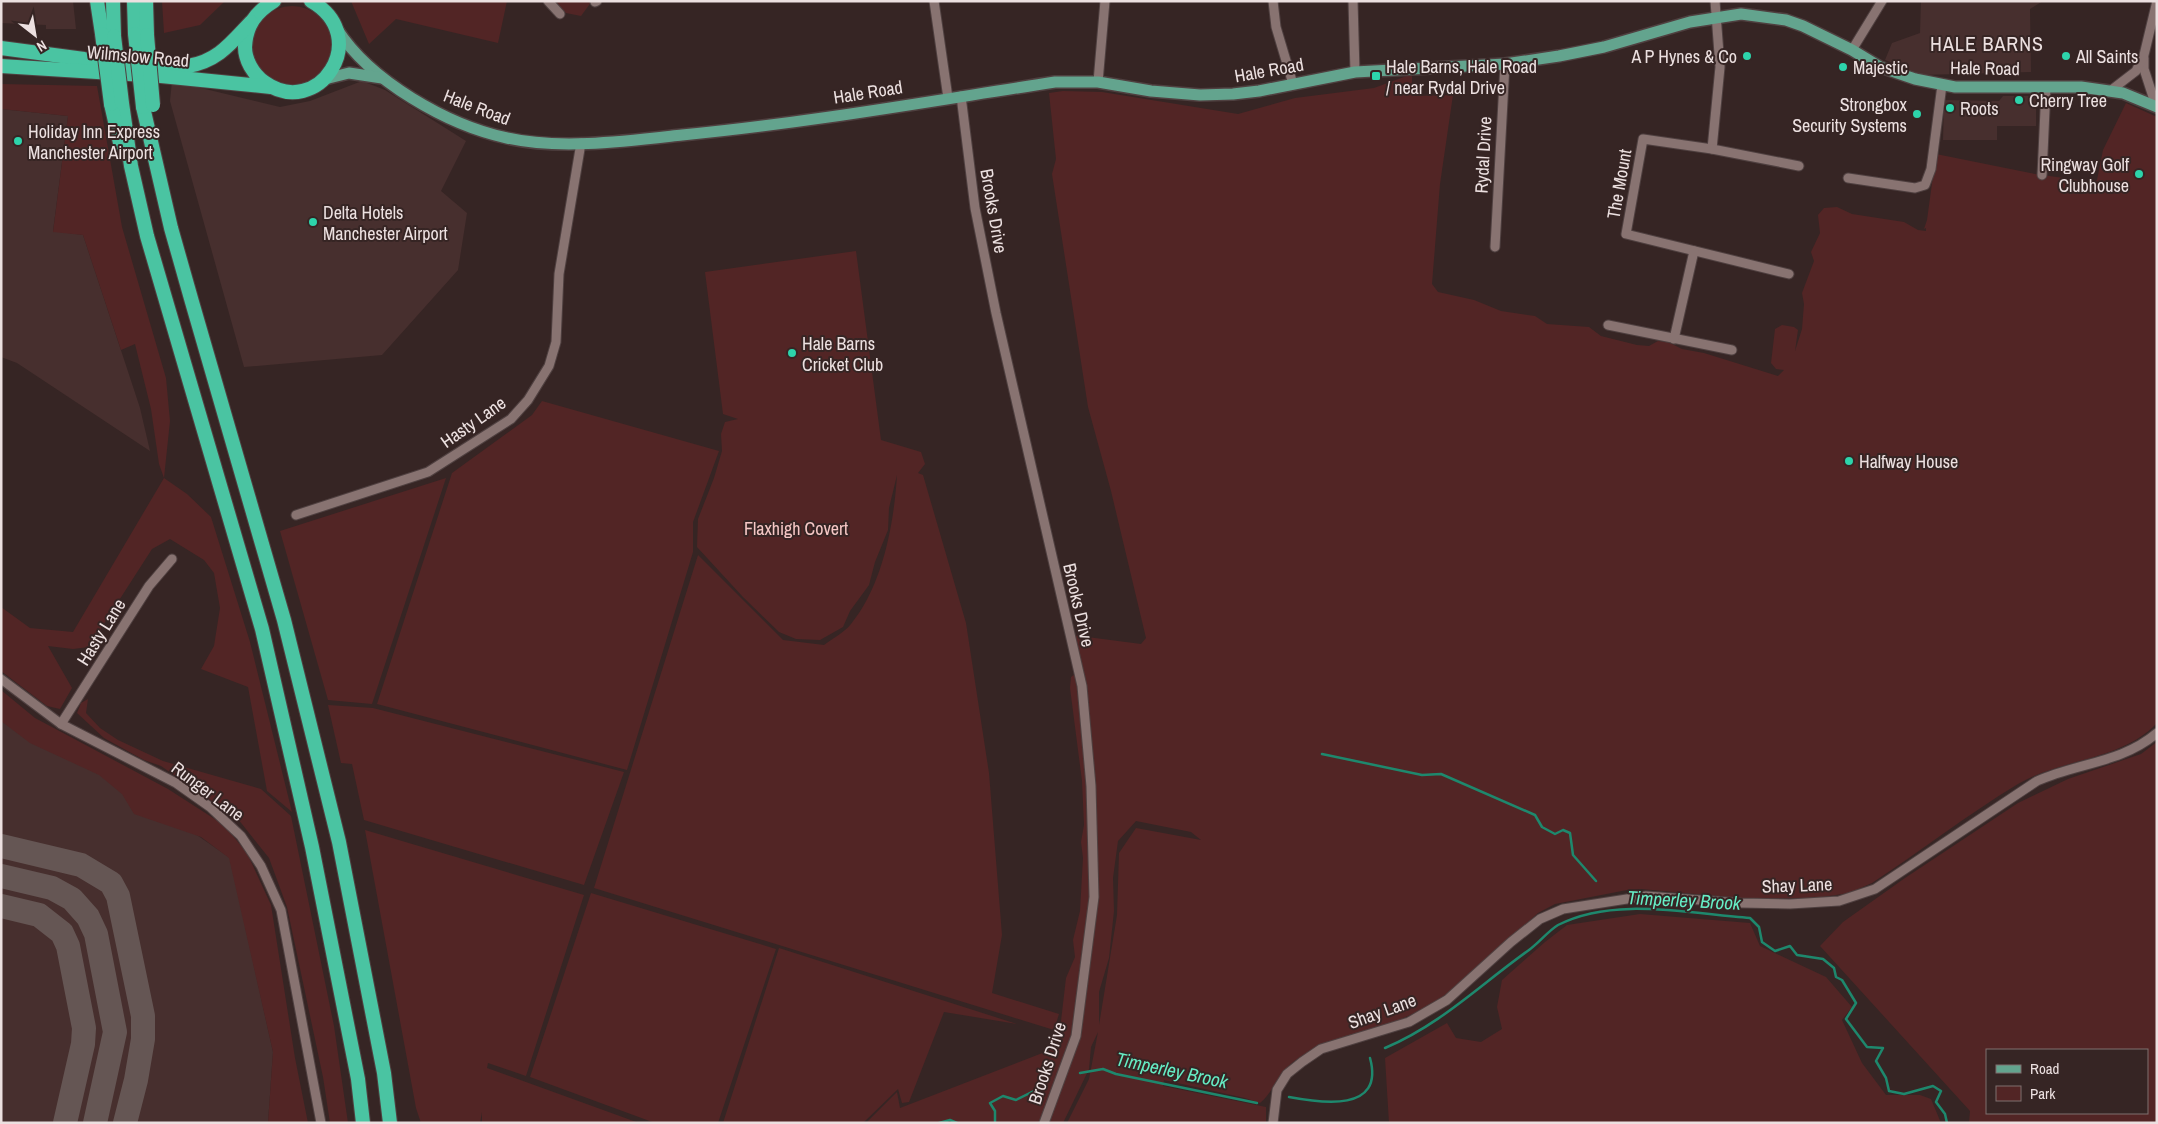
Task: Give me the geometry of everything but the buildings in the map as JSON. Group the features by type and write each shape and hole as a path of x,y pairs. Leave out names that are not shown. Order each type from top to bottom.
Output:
{"highway":[{"path":"97,1 108,35 117,103 150,244 262,629 312,847 358,1079 363,1123"},
{"path":"108,35 113,1"},
{"path":"134,1 141,34 152,144 192,302 284,620 339,842 384,1073 390,1123"},
{"path":"141,34 146,1"},
{"path":"311,1 333,21"},
{"path":"324,1 333,21 340,50 335,65 325,79"},
{"name":"Wilmslow Road","path":"1,48 84,59 188,66 204,63 216,56 269,3"},
{"path":"251,22 246,36 245,51 250,66 258,78 271,87"},
{"name":"Wilmslow Road","path":"1,66 161,76 271,87 277,90 292,92 302,91 325,79"}],"main road":[{"name":"Hale Road","path":"333,21 348,46 382,78 429,107 488,133 508,139 538,142 581,143 651,139 742,129 1056,82 1098,82 1151,91 1200,95 1259,91 1355,72 1504,64 1604,47 1690,22 1741,14 1786,20 1820,34 1894,73 1942,85 1988,87 2035,86 2046,88 2081,87 2134,97 2156,106"},
{"name":"Hale Road","path":"325,79 349,74 382,78"}],"street":[{"path":"548,1 560,14"},
{"path":"934,1 948,98"},
{"path":"1098,82 1105,1"},
{"path":"1273,1 1276,27 1293,84"},
{"path":"1353,1 1355,72"},
{"path":"1712,149 1720,67 1715,1"},
{"path":"1852,50 1882,1"},
{"path":"2110,91 2136,71 2144,55 2157,1"},
{"path":"2144,55 2144,69 2156,106"},
{"name":"Rydal Drive","path":"1494,247 1504,64"},
{"path":"1848,178 1915,188 1925,185 1931,169 1942,85"},
{"path":"2042,175 2046,88"},
{"name":"Brooks Drive","path":"961,96 975,208 996,314 1082,686 1091,786 1094,897 1076,1034 1044,1123"},
{"name":"The Mount","path":"1789,274 1626,234 1643,139 1712,149 1798,166"},
{"name":"Hasty Lane","path":"296,515 428,472 486,437 511,419 528,400 549,366 556,342 559,274 581,143"},
{"path":"1674,339 1694,251"},
{"path":"1608,325 1732,350"},
{"name":"Hasty Lane","path":"61,724 149,586 172,559"},
{"name":"Runger Lane","path":"1,679 61,724 176,783 210,808 241,836 261,866 281,910 321,1123"},
{"name":"Shay Lane","path":"1274,1123 1277,1090 1287,1074 1302,1062 1321,1049 1409,1022 1447,1000 1511,942 1540,919 1563,909 1646,896 1741,903 1790,904 1839,901 1875,889 2037,781 2058,772 2097,764 2128,753 2157,733"}],"shaded area":[{"path":"1,1 73,1 76,29 46,29 46,25 1,23"},
{"path":"1921,1 2043,1 2030,9 2031,72 1922,75 1885,60 1892,43 1920,33"},
{"path":"172,81 280,107 310,101 362,81 385,90 466,141 441,191 467,213 458,270 382,355 244,367 170,101"},
{"path":"2003,96 2036,96 2036,126 1997,126 1997,140 1943,140 1944,100 1999,101"},
{"path":"1,109 68,116 53,231 83,235 140,408 150,451 17,363 1,357"},
{"path":"1,707 135,792 230,858 273,1052 268,1123 1,1123"}],"green space":[{"path":"162,1 225,1 200,25 164,33"},
{"path":"351,1 507,1 498,43 396,19 369,44"},
{"path":"554,1 592,1 581,16 566,13"},
{"path":"284,6 300,6 321,17 332,38 332,54 321,75 300,86 284,86 270,80 258,68 252,54 252,38 258,24 270,12"},
{"path":"1412,74 1412,96 1453,95 1440,184 1432,284 1438,292 1474,300 1501,311 1535,316 1547,324 1589,327 1601,336 1637,345 1649,346 1658,341 1668,342 1682,349 1704,353 1778,376 1784,370 1776,369 1771,363 1775,329 1782,325 1794,327 1798,330 1795,351 1802,329 1804,304 1802,293 1814,261 1811,252 1820,233 1818,215 1824,208 1837,207 1852,214 1904,222 1918,230 1926,231 1926,228 1924,229 1927,220 1936,154 2035,174 2093,182 2097,180 2103,150 2126,103 2157,117 2157,723 2126,745 2035,775 2018,784 1872,883 1849,893 1816,898 1751,899 1641,889 1555,904 1538,913 1446,995 1392,1023 1324,1046 1297,1059 1286,1069 1260,1103 1164,1080 1163,1086 1266,1107 1266,1123 1067,1123 1089,1079 1098,1032 1091,1047 1089,1069 1063,1123 866,1123 897,1092 900,1108 1045,1052 1055,1038 1061,1021 1066,978 1075,957 1073,940 1080,911 1083,858 1081,842 1084,825 1082,781 1070,688 1071,677 1079,671 1072,635 1141,644 1146,638 1111,491 1088,407 1052,174 1056,159 1049,93 1063,91 1102,92 1238,114 1295,98 1374,88","holes":["1136,821 1191,832 1201,840 1136,828 1119,853 1117,915 1099,1025 1099,992 1109,958 1114,911 1113,878 1118,841"]},
{"path":"1,84 97,86 122,227 166,378 170,421 164,478 159,464 151,409 135,344 121,350 83,235 53,232 68,116 1,109"},
{"name":"Flaxhigh Covert","path":"856,251 881,440 921,452 925,464 918,473 923,475 966,623 989,773 1002,935 992,993 1059,1014 1054,1030 594,888 698,555 783,640 824,645 848,627 862,608 879,572 890,533 897,475 889,508 888,530 875,562 869,585 850,611 843,627 820,640 796,639 779,632 743,597 697,547 698,519 722,451 721,434 725,422 738,419 723,414 705,272"},
{"path":"542,401 719,451 693,522 693,552 627,770 377,704 452,473 532,415"},
{"path":"164,478 187,494 211,517 250,642 292,812 267,791 248,687 201,669 214,646 220,608 214,573 204,560 170,539 152,549 89,647 73,649 48,646 72,688 60,709 47,706 1,671 1,607 30,628 73,632"},
{"path":"446,478 372,704 328,700 280,531"},
{"path":"1,690 35,718 168,789 224,825 247,853 271,905 295,1058 308,1123 268,1123 273,1052 229,858 201,837 134,814 122,794 99,775 30,743 1,721"},
{"path":"88,699 86,713 100,728 118,740 163,761 261,789 291,816 334,1026 348,1123 330,1123 323,1077 287,907 269,858 238,819 161,766 144,760 104,738 77,713 81,703"},
{"path":"328,705 373,708 624,772 584,885 364,820 352,764 341,763"},
{"path":"2157,742 2157,1123 1969,1123 1970,1111 1820,946 1843,922 1905,878 2018,803 2068,779 2141,754"},
{"path":"365,830 584,895 526,1076 488,1063 487,1068 639,1123 482,1123 482,1112 480,1123 421,1123 416,1108"},
{"path":"591,893 776,949 718,1123 655,1123 530,1077"},
{"path":"1640,914 1750,923 1760,946 1826,977 1852,1007 1842,1020 1862,1063 1886,1095 1920,1095 1931,1099 1941,1123 1389,1123 1385,1058 1447,1023 1456,1038 1481,1042 1502,1029 1497,1007 1502,980 1545,942 1567,925"},
{"path":"779,948 1017,1024 944,1012 909,1102 902,1103 898,1089 863,1123 723,1123"}],"waterway":[{"path":"1322,754 1422,775 1441,774 1535,815 1542,827 1555,834 1563,830 1570,833 1573,855 1596,881"},
{"name":"Timperley Brook","path":"1385,1048 1405,1039 1442,1016 1533,947 1558,925 1580,916 1603,911 1652,909 1750,918 1759,927 1762,942 1775,951 1790,946 1797,955 1823,959 1834,968 1836,977 1842,980 1856,1003 1846,1019 1867,1047 1883,1048 1876,1061 1886,1078 1889,1091 1904,1094 1933,1086 1941,1091 1936,1102 1945,1114 1947,1123"},
{"name":"Timperley Brook","path":"1289,1097 1333,1102 1359,1096 1368,1088 1372,1076 1370,1058"},
{"name":"Timperley Brook","path":"1080,1073 1103,1069 1116,1074 1257,1103"},
{"name":"Timperley Brook","path":"995,1123 995,1111 990,1103 1003,1096 1016,1100 1042,1087"},
{"name":"Timperley Brook","path":"939,1123 950,1120 957,1123"}],"taxiway":[{"path":"1,846 81,865 111,883 118,896 143,1016 143,1039 136,1080 125,1123"},
{"path":"1,876 52,888 72,899 88,917 96,934 115,1032 95,1123"},
{"path":"1,906 39,915 62,933 68,946 84,1028 83,1044 65,1123"}],"place":[{"name":"A P Hynes & Co","path":"1747,56"},
{"name":"All Saints","path":"2066,56"},
{"name":"Majestic","path":"1843,67"},
{"name":"Hale Barns, Hale Road / near Rydal Drive","path":"1376,76"},
{"name":"Cherry Tree","path":"2019,100"},
{"name":"Roots","path":"1950,108"},
{"name":"Strongbox Security Systems","path":"1917,114"},
{"name":"Holiday Inn Express Manchester Airport","path":"18,141"},
{"name":"Ringway Golf Clubhouse","path":"2139,174"},
{"name":"Delta Hotels Manchester Airport","path":"313,222"},
{"name":"Hale Barns Cricket Club","path":"792,353"},
{"name":"Halfway House","path":"1849,461"}],"district":[{"name":"HALE BARNS","path":"1987,43"}]}
